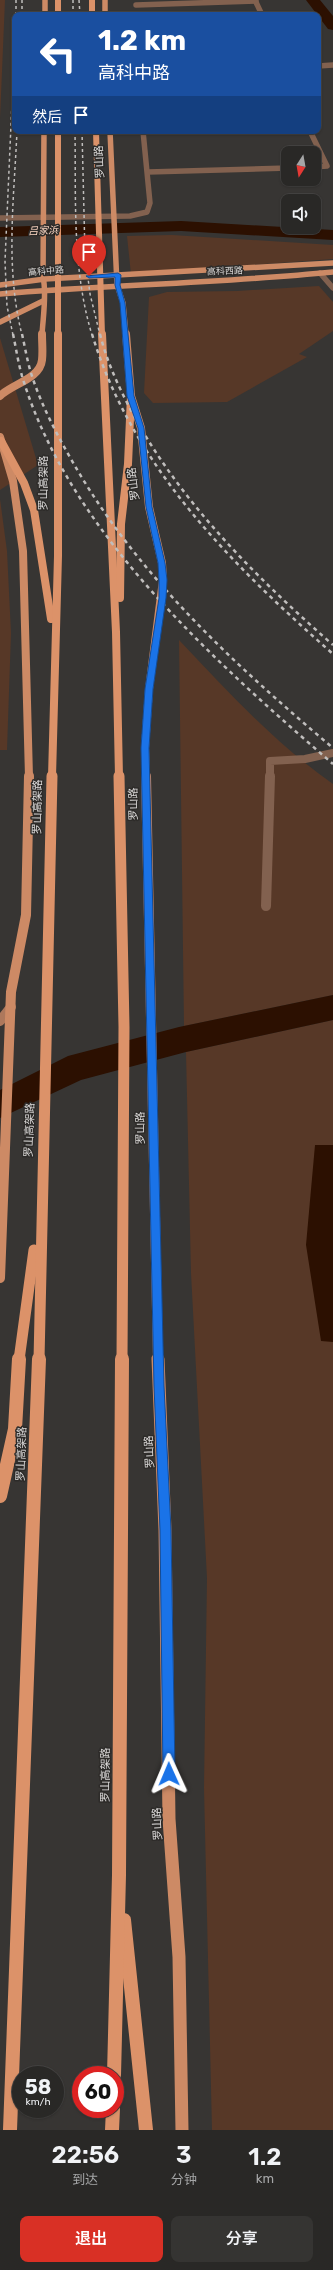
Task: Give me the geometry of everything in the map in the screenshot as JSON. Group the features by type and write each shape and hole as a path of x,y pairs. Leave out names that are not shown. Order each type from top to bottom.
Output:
{"highway":[{"path":"58,0 58,12"},
{"path":"92,0 92,12"},
{"name":"罗山高架路","path":"10,2130 38,1410 41,1202 47,1051 54,631 58,556 58,134"},
{"name":"罗山高架路","path":"96,134 104,396 116,632 124,1027 119,1875 114,2066"},
{"path":"116,632 121,578 121,524 128,464 131,396"},
{"path":"0,439 28,490 34,509 45,594 54,631"},
{"path":"0,1496 15,1429 18,1367 41,1202"},
{"path":"119,1875 146,2130"},
{"path":"112,2130 113,2118"}],"main road":[{"path":"45,0 45,12"},
{"path":"105,0 105,12"},
{"path":"0,396 8,388 32,376 42,361 43,301 46,289 44,248 44,134"},
{"name":"罗山路","path":"110,134 118,275 117,285 122,303 131,396 141,428 149,507 162,563 163,580 162,598 148,696 145,748 159,1386 166,1530 169,1820 179,1957 182,2130"},
{"name":"高科西路","path":"118,275 333,263"},
{"name":"高科西路","path":"117,285 260,278 333,272"},
{"name":"高科中路","path":"0,285 45,279 118,275"},
{"name":"高科中路","path":"0,294 46,289 117,285"},
{"path":"0,322 43,301"},
{"path":"0,439 13,481 19,514 23,551 30,749 26,915 11,992 11,1007 4,1079 6,1125 0,1278"},
{"path":"0,1021 11,1007"}],"street":[{"path":"136,5 256,1 261,12"},
{"path":"321,66 333,65"},
{"path":"0,218 143,214 147,212 150,206 143,134"},
{"path":"311,134 317,146"},
{"path":"321,154 327,166 321,166"},
{"path":"148,172 281,168"},
{"path":"320,273 333,288"},
{"path":"266,906 270,827 270,761 305,759 333,753"}],"shaded area":[{"path":"0,0 5,0 0,119"},
{"path":"172,235 333,245 333,259 131,274 127,236"},
{"path":"319,286 333,302 333,331 299,354 307,357 227,402 153,403 144,393 149,297 167,292 237,291"},
{"path":"0,338 38,465 0,490"},
{"path":"0,499 7,551 11,633 7,750 0,750"},
{"path":"179,640 272,734 292,752 333,784 333,995 184,1026"},
{"path":"333,995 333,1020 186,1052 81,1080 0,1118 0,1090 68,1056 179,1027"},
{"path":"333,1020 333,2130 212,2130 204,1788 207,1578 191,1273 186,1052"},
{"path":"315,1145 333,1145 333,1342 321,1341 306,1245"}],"waterway":[{"path":"313,0 333,26"},
{"name":"吕家浜","path":"0,232 181,226 333,235"}],"railway":[{"path":"16,0 16,12"},
{"path":"22,0 22,12"},
{"path":"73,0 73,12"},
{"path":"79,0 80,12"},
{"path":"12,102 5,261 7,306 13,335"},
{"path":"17,134 12,259 17,310 22,335"},
{"path":"75,134 76,234 78,260 81,285 92,335"},
{"path":"82,134 85,254 90,294 100,335"},
{"path":"13,334 22,376 44,433 74,488 109,540 150,590 194,637 287,724 333,764"},
{"path":"22,334 28,363 35,385 56,432 75,466 101,507 129,546 159,583 225,652 260,685 333,748"},
{"path":"92,334 110,382 132,427 159,470 190,510 223,548 258,585 333,654"},
{"path":"100,334 110,366 135,418 176,482 224,540 250,567 333,645"}],"route":[{"path":"89,276 118,275 117,285 122,303 131,396 141,428 149,507 162,563 163,580 162,598 149,689 145,748 159,1386 166,1530 169,1774"}]}
